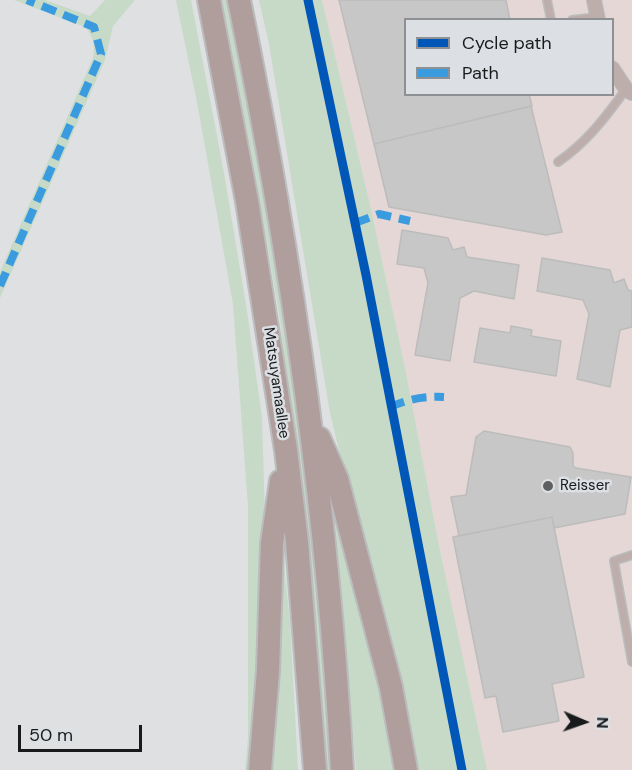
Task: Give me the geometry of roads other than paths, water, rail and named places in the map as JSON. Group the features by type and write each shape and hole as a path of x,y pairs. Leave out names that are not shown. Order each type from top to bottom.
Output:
{"highway":[{"name":"Matsuyamaallee","path":"209,0 249,212 286,450 297,542 315,770"},
{"name":"Matsuyamaallee","path":"239,0 279,208 310,417 326,562 342,770"},
{"path":"310,417 337,478 391,687 406,770"},
{"path":"260,770 268,670 272,543 286,450"}],"street":[{"path":"594,0 598,18"},
{"path":"614,71 629,91"}],"lane":[{"path":"547,0 551,18"},
{"path":"558,162 574,152 629,91"},
{"path":"632,555 614,561 632,662"}],"place":[{"name":"Reisser","path":"548,486"}]}
